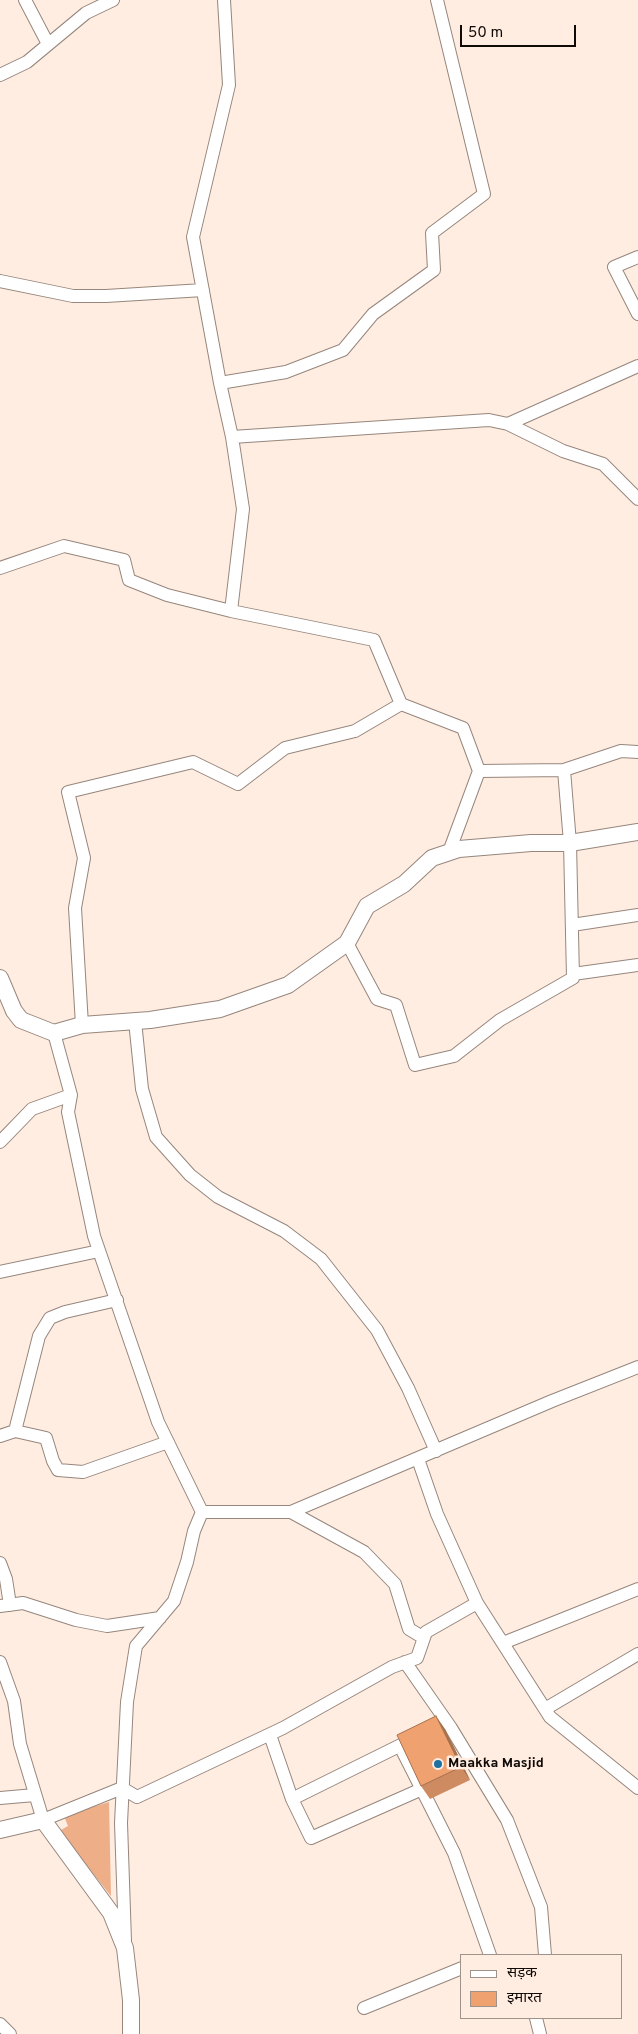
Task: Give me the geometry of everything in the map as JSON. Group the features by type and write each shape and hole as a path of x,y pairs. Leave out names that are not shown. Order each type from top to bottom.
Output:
{"street":[{"path":"25,0 48,44"},
{"path":"224,0 228,85 193,237 232,437 242,509 231,611"},
{"path":"220,383 286,372 342,350 373,314 434,270 432,233 484,194 437,0"},
{"path":"0,74 26,62 86,13 108,1"},
{"path":"638,257 614,266 638,314"},
{"path":"0,281 73,296 106,296 203,290"},
{"path":"508,424 638,366"},
{"path":"232,437 489,420 508,424 563,451 603,464 638,499"},
{"path":"0,568 64,546 124,560 129,580 167,595 231,611 374,640 401,704 464,728 479,771 449,852"},
{"path":"82,1025 75,908 84,858 68,792 193,762 238,784 285,748 355,731 401,704"},
{"path":"479,771 564,770 621,751 638,752"},
{"path":"347,943 378,999 396,1005 415,1065 454,1056 500,1020 574,978 570,843 564,770"},
{"path":"0,978 14,1011 21,1020 54,1033 82,1025 134,1022 220,1008 288,985 347,943 367,906 404,884 432,858 459,849 570,843 638,832"},
{"path":"572,925 638,915"},
{"path":"573,974 638,965"},
{"path":"134,1022 142,1089 156,1137 190,1175 218,1196 284,1231 321,1259 377,1330 408,1388 436,1451"},
{"path":"54,1033 71,1095 68,1112 94,1236 158,1422 202,1512 194,1531 187,1562 174,1601 136,1646 127,1702 121,1823 125,1948 131,2000 131,2034"},
{"path":"0,1142 32,1109 71,1095"},
{"path":"0,1272 100,1251"},
{"path":"15,1431 39,1336 50,1318 65,1312 117,1300"},
{"path":"202,1512 291,1512 552,1400 638,1367"},
{"path":"0,1436 15,1431 46,1438 53,1461 58,1470 83,1472 168,1442"},
{"path":"418,1459 437,1514 477,1603 550,1717 638,1788"},
{"path":"291,1512 364,1552 395,1584 409,1629 424,1638"},
{"path":"0,1563 6,1579 5,1605 23,1602 76,1620 107,1626 160,1618"},
{"path":"503,1643 638,1589"},
{"path":"122,1788 137,1797 270,1735 392,1667 416,1658 426,1632 477,1603"},
{"path":"545,1709 638,1654"},
{"path":"0,1662 14,1701 20,1744 43,1820 111,1913 125,1948"},
{"path":"405,1662 443,1724 507,1820 541,1907 545,1954"},
{"path":"270,1735 292,1799 311,1838 422,1789"},
{"path":"292,1799 416,1738"},
{"path":"400,1746 454,1853 490,1954"},
{"path":"0,1830 43,1820 122,1788"},
{"path":"0,1798 35,1795"},
{"path":"364,2008 460,1969"},
{"path":"536,2019 540,2034"},
{"path":"0,2024 10,2034"}],"shaded area":[{"path":"109,1802 111,1896 59,1831 68,1826 64,1816"}],"building":[{"name":"Maakka Masjid","path":"436,1716 461,1767 421,1786 397,1735"}],"place":[{"name":"Maakka Masjid","path":"438,1764"}]}
